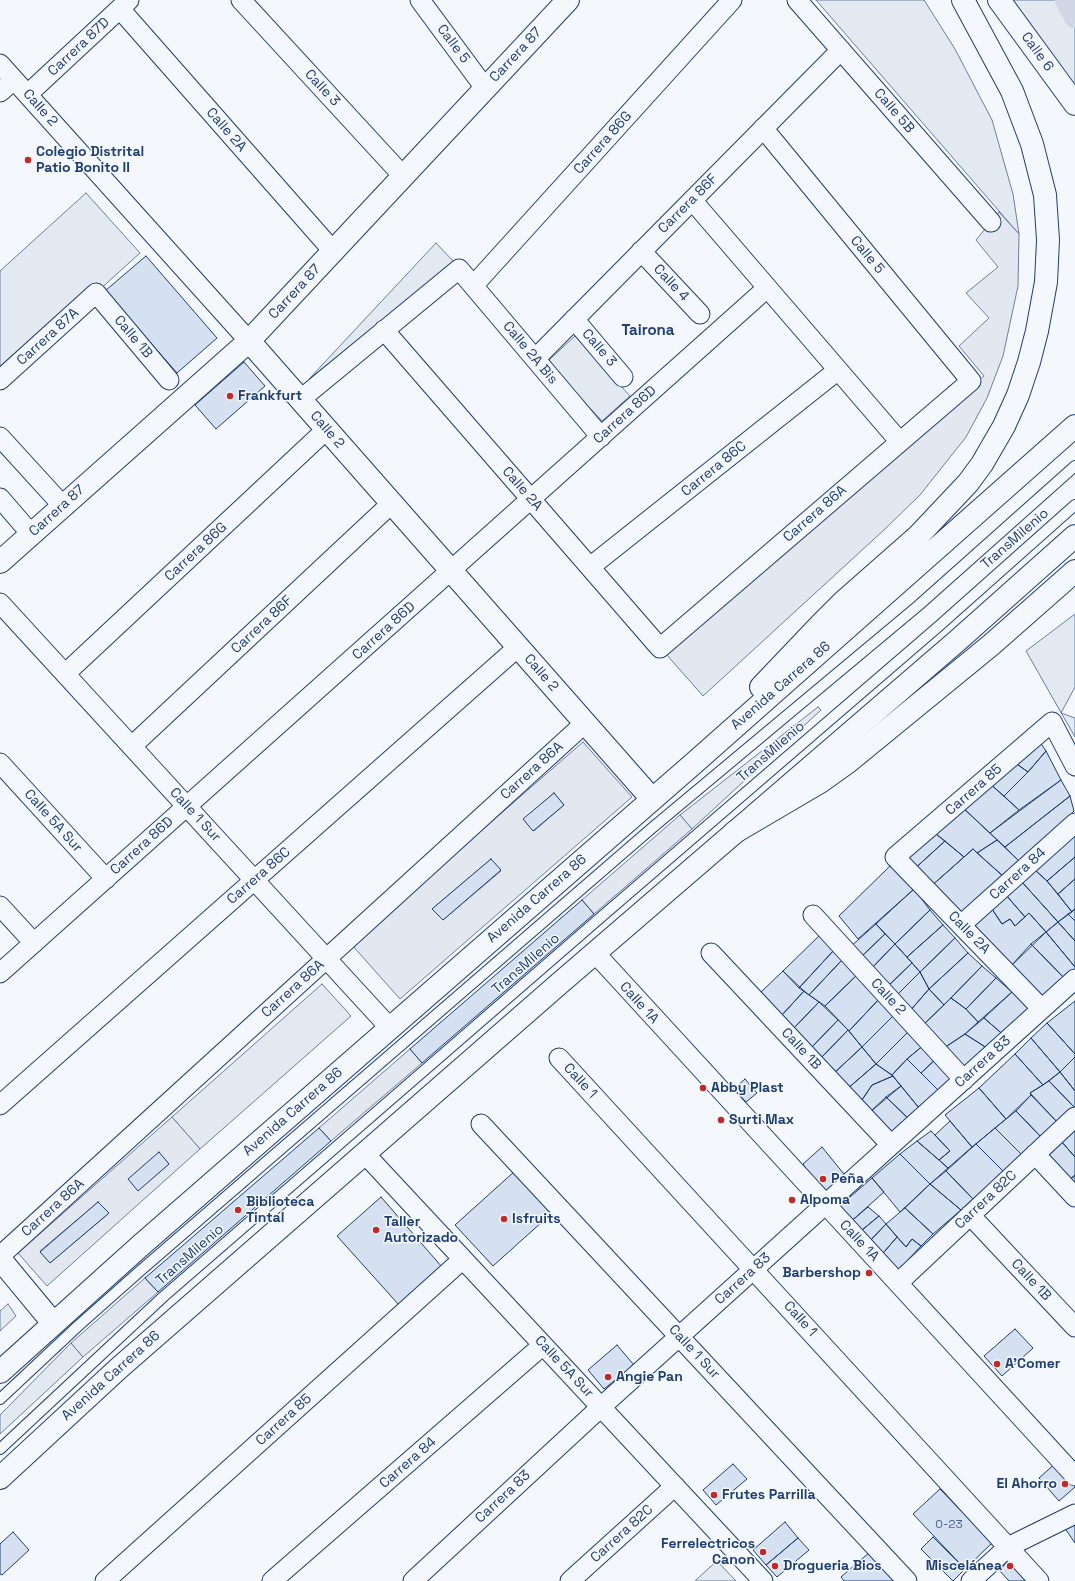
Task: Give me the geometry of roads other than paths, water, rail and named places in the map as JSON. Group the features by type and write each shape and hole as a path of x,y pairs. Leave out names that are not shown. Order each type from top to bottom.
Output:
{"main road":[{"name":"Carrera 87","path":"0,562 249,341 568,0"},
{"path":"693,764 752,696 820,625 918,536 968,483 990,451 1004,426 1018,395 1038,331 1046,282 1048,240 1045,195 1032,144 1012,91 963,0"},
{"name":"Calle 6","path":"999,0 1075,104"},
{"name":"Calle 2","path":"249,341 652,799"},
{"name":"Avenida Carrera 86","path":"0,1372 390,1028 693,764 1075,426"},
{"name":"Avenida Carrera 86","path":"0,1478 119,1368 594,953 958,641 1075,536"},
{"path":"735,832 820,782 848,762 991,645 1075,571"},
{"path":"0,1257 53,1324"}],"street":[{"name":"Calle 3","path":"241,0 403,176"},
{"name":"Calle 5","path":"420,0 485,88"},
{"name":"Carrera 86G","path":"473,286 732,0"},
{"name":"Calle 5B","path":"797,0 991,222"},
{"name":"Carrera 87D","path":"28,94 125,5"},
{"name":"Calle 2A","path":"125,5 332,251"},
{"name":"Carrera 86F","path":"535,359 841,50"},
{"name":"Calle 2","path":"0,64 249,341"},
{"path":"0,92 14,80"},
{"name":"Calle 5","path":"763,128 971,381"},
{"path":"692,200 900,442"},
{"name":"Calle 4","path":"641,251 700,314"},
{"name":"Calle 2A Bis","path":"384,330 459,269 601,437"},
{"name":"Carrera 86D","path":"0,973 767,288"},
{"name":"Calle 1B","path":"96,293 169,380"},
{"name":"Carrera 87A","path":"0,380 96,293"},
{"name":"Calle 3","path":"574,320 623,377"},
{"name":"Calle 2A","path":"384,330 660,648"},
{"path":"300,399 384,330"},
{"name":"Carrera 86C","path":"590,567 838,370"},
{"name":"Carrera 86A","path":"660,648 971,381"},
{"name":"Carrera 86G","path":"65,674 327,429"},
{"path":"0,437 63,506"},
{"path":"0,498 31,534"},
{"name":"Carrera 86F","path":"132,746 392,503"},
{"name":"Calle 1 Sur","path":"0,603 390,1028"},
{"name":"Carrera 86C","path":"0,1105 518,647"},
{"name":"Carrera 85","path":"895,857 1052,722 1075,766"},
{"name":"Carrera 86A","path":"0,1257 585,723"},
{"name":"Calle 5A Sur","path":"0,763 106,879"},
{"name":"Carrera 84","path":"961,925 1075,823"},
{"name":"Calle 2A","path":"895,857 1042,1009"},
{"path":"0,906 34,943"},
{"name":"Calle 2","path":"813,915 964,1080"},
{"name":"Calle 1A","path":"594,953 1075,1476"},
{"name":"Calle 1B","path":"711,953 891,1145"},
{"name":"Carrera 83","path":"413,1581 601,1407 1075,980"},
{"name":"Calle 1","path":"559,1058 1039,1581"},
{"name":"Carrera 82C","path":"898,1283 1075,1117"},
{"name":"Calle 1 Sur","path":"481,1124 907,1581"},
{"name":"Calle 5A Sur","path":"365,1154 763,1581"},
{"path":"1035,1154 1075,1197"},
{"name":"Calle 1B","path":"970,1215 1075,1327"},
{"name":"Carrera 85","path":"106,1581 463,1259"},
{"name":"Carrera 84","path":"272,1581 543,1345"},
{"name":"Carrera 82C","path":"570,1581 675,1486"},
{"path":"971,1581 1008,1547 1075,1514"}],"lane":[{"name":"TransMilenio","path":"0,1399 78,1326 146,1266 652,828 919,605 1075,466"},
{"name":"TransMilenio","path":"0,1449 163,1297 939,626 1075,505"}],"waterway":[{"path":"1066,0 1075,17"}],"place":[{"name":"Colegio Distrital Patio Bonito II","path":"28,160"},
{"name":"Frankfurt","path":"230,396"},
{"name":"Abby Plast","path":"703,1088"},
{"name":"Surti Max","path":"721,1120"},
{"name":"Peña","path":"823,1179"},
{"name":"Alpoma","path":"792,1200"},
{"name":"Biblioteca Tintal","path":"238,1210"},
{"name":"Isfruits","path":"504,1219"},
{"name":"Taller Autorizado","path":"376,1230"},
{"name":"Barbershop","path":"869,1273"},
{"name":"A'Comer","path":"997,1364"},
{"name":"Angie Pan","path":"608,1377"},
{"name":"El Ahorro","path":"1065,1484"},
{"name":"Frutes Parrilla","path":"714,1495"},
{"name":"Ferrelectricos Canon","path":"763,1552"},
{"name":"Drogueria Bios","path":"775,1566"},
{"name":"Miscelánea","path":"1010,1566"}],"district":[{"name":"Tairona","path":"648,331"}]}
